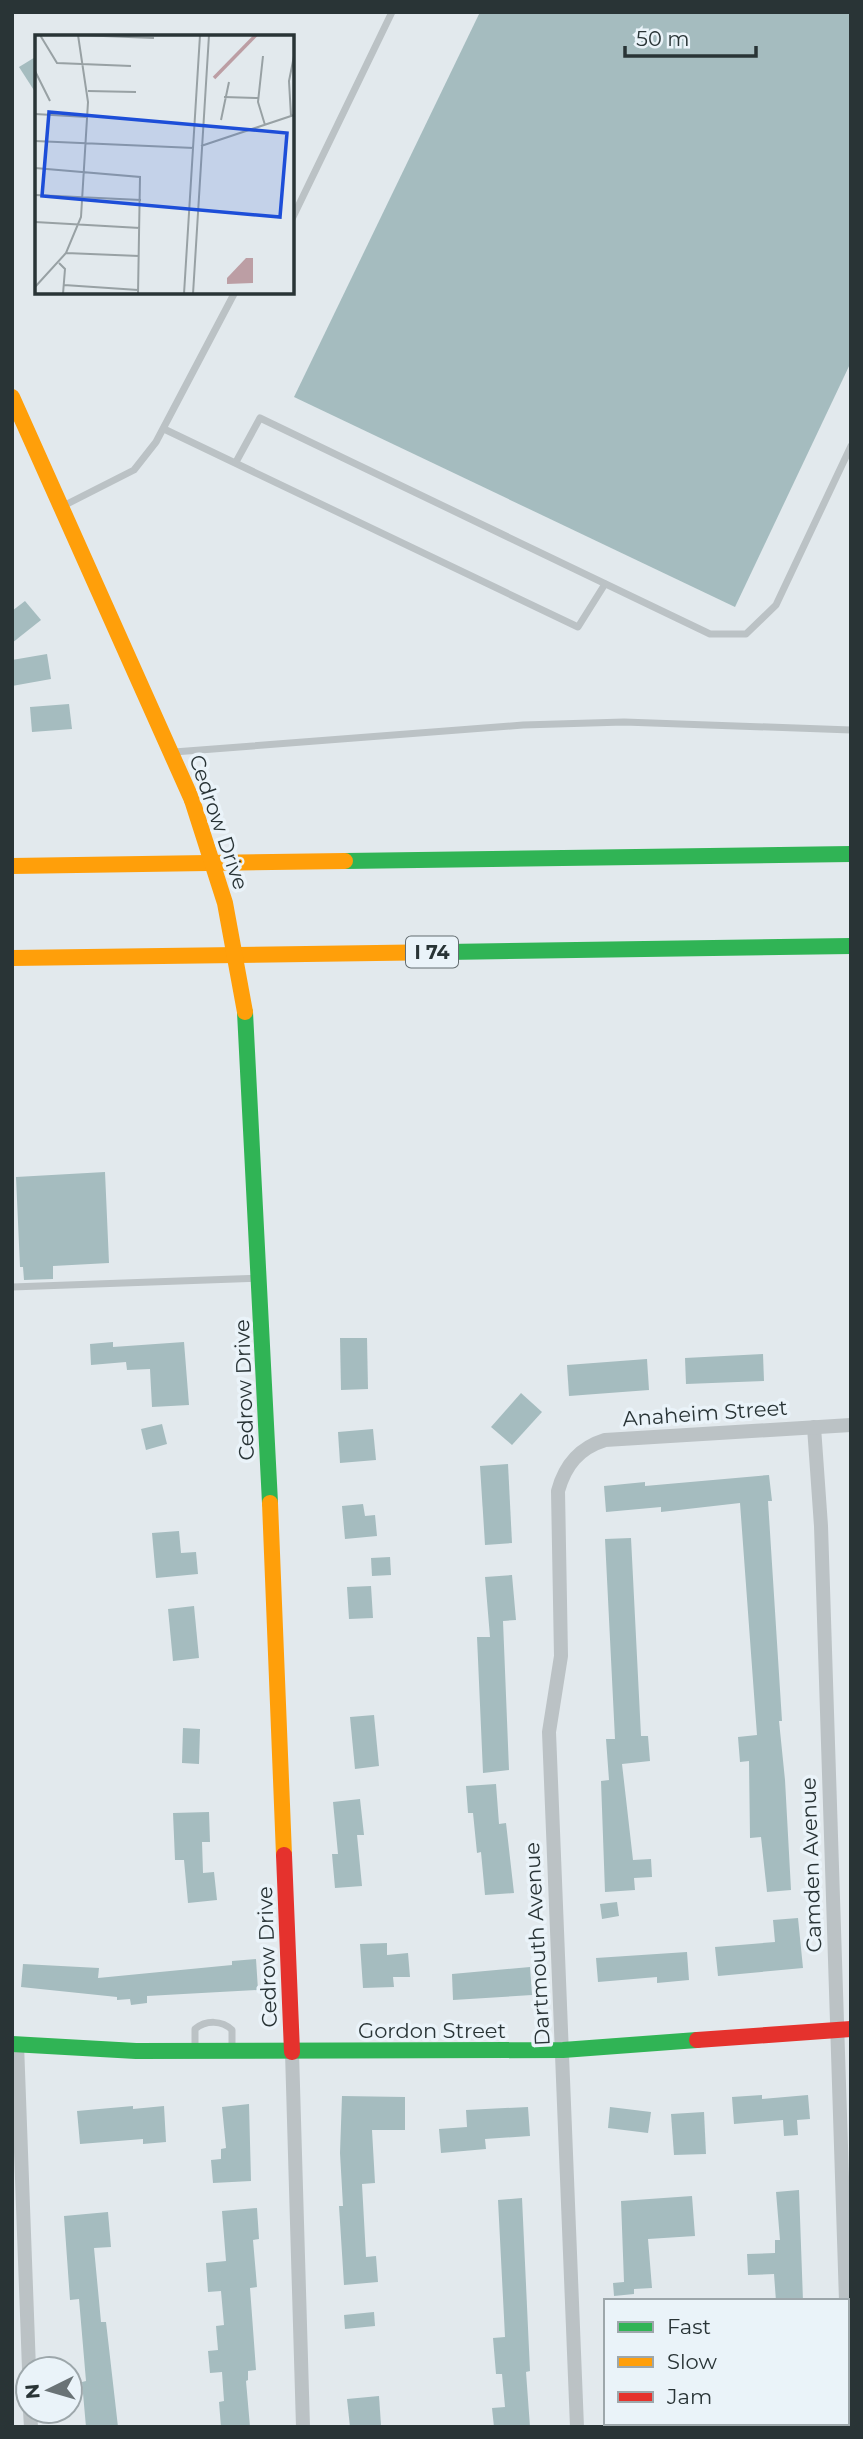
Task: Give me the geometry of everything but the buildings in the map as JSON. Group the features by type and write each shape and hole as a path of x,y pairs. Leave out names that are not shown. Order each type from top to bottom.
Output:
{"main road":[{"name":"Cedrow Drive","path":"12,397 192,800 225,903 245,1012 261,1278 292,2052"},
{"path":"12,866 851,854"},
{"name":"I 74","path":"12,958 851,946"},
{"name":"Gordon Street","path":"15,2044 195,2052 563,2050 844,2030"}],"street":[{"name":"Anaheim Street","path":"570,1463 579,1452 605,1440 851,1425"},
{"name":"Camden Avenue","path":"814,1427 844,2030 846,2299"},
{"name":"Dartmouth Avenue","path":"570,1463 558,1490 561,1656 549,1732 578,2427"},
{"path":"15,2044 28,2355"},
{"name":"Cedrow Drive","path":"292,2052 303,2427"},
{"path":"849,2398 850,2427"}],"lane":[{"path":"294,215 392,12"},
{"path":"61,507 134,470 164,429 233,294"},
{"path":"236,462 260,418 710,634 746,634 776,605 851,446"},
{"path":"164,429 578,626 605,584"},
{"path":"172,752 548,724 624,722 851,730"},
{"path":"12,1287 261,1278"},
{"path":"195,2052 195,2029 212,2022 227,2025 232,2030 232,2052"}],"traffic: fast":[{"path":"345,861 851,854"},
{"path":"446,952 851,946"},
{"path":"245,1012 270,1503"},
{"path":"12,2044 136,2051 563,2050 697,2040"}],"traffic: slow":[{"path":"12,397 192,800"},
{"path":"192,800 225,903 245,1012"},
{"path":"12,866 345,861"},
{"path":"12,958 446,952"},
{"path":"270,1503 284,1855"}],"traffic: jam":[{"path":"284,1855 292,2052"},
{"path":"697,2040 851,2029"}]}
